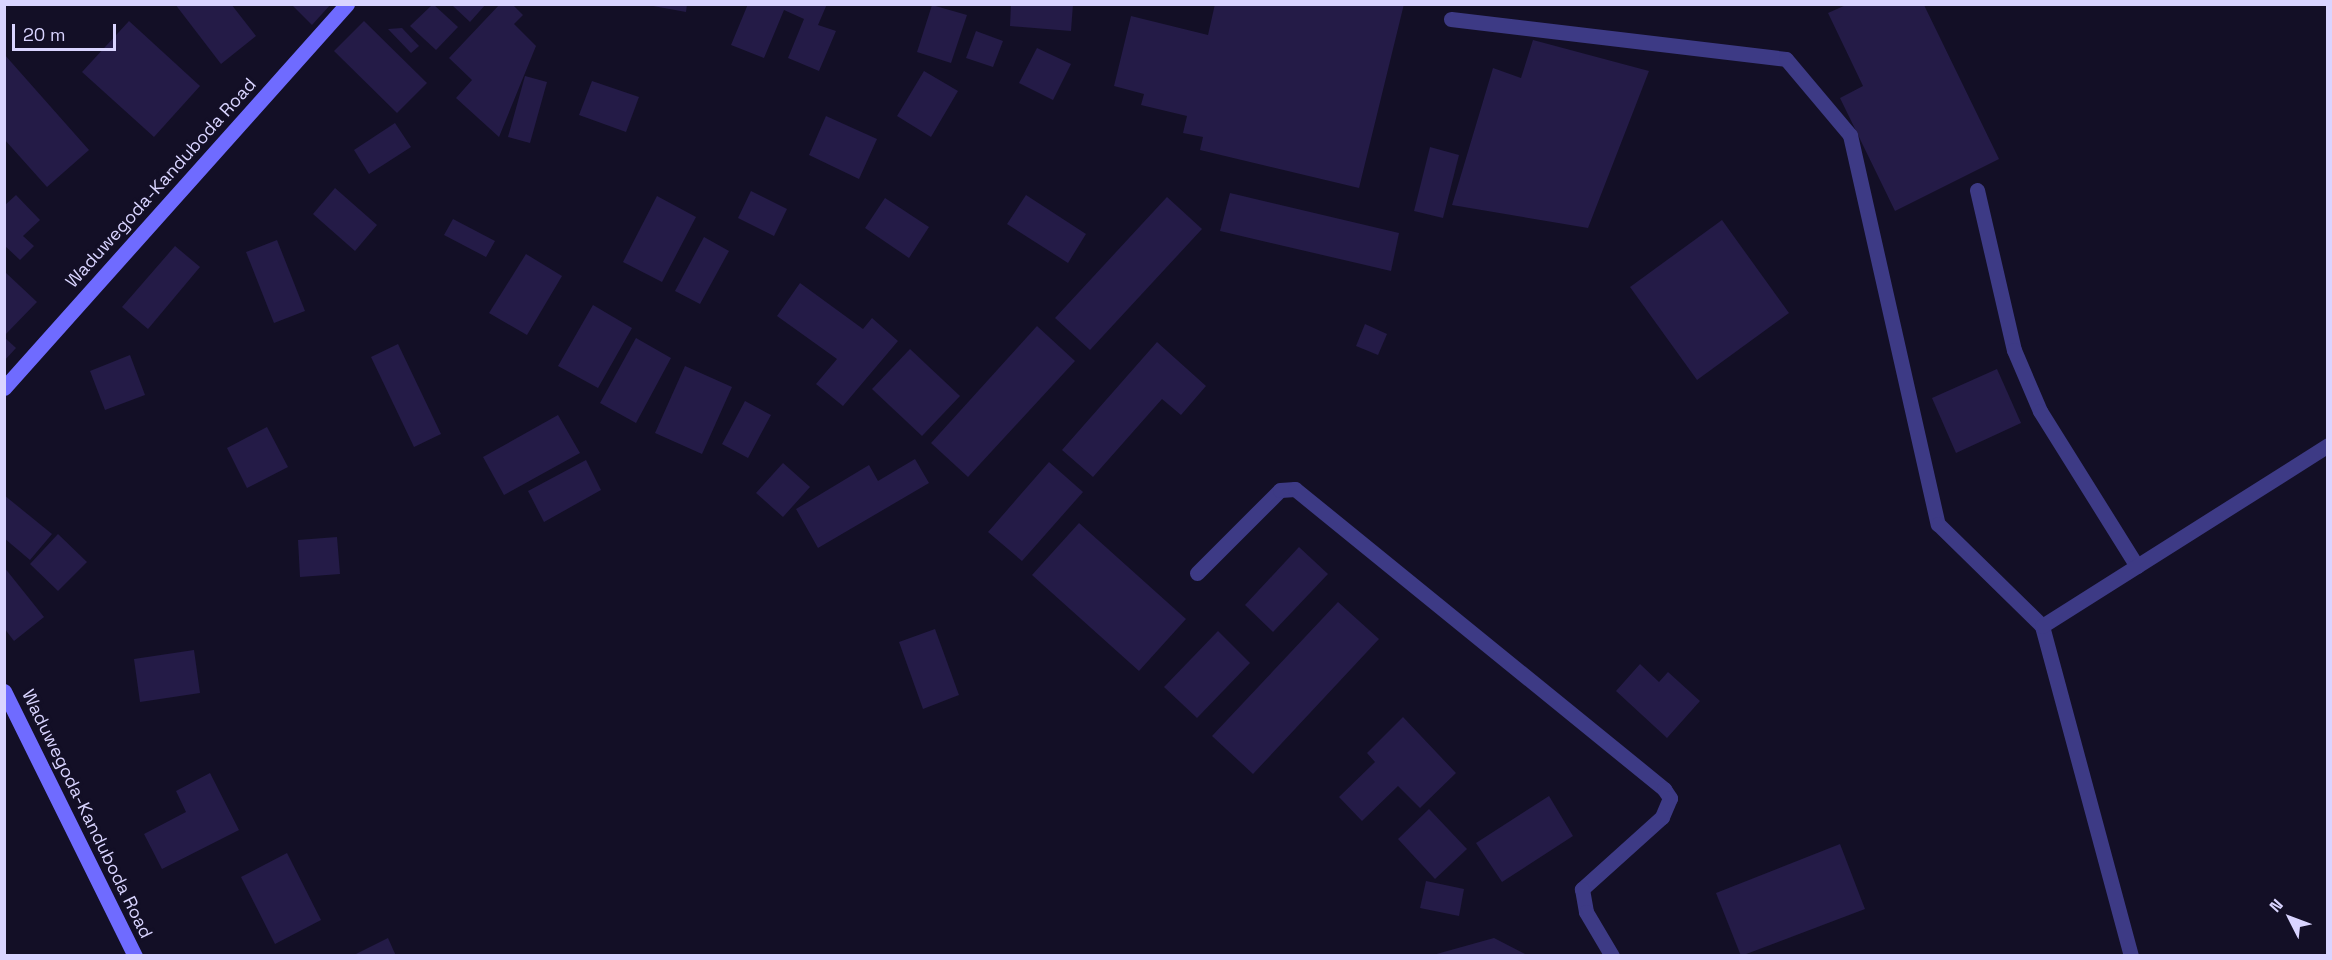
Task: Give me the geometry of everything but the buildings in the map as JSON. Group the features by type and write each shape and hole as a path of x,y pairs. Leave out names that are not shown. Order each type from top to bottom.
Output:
{"street":[{"name":"Waduwegoda-Kanduboda Road","path":"4,388 347,4"},
{"path":"1451,19 1786,59 1850,135 1938,524 2042,626 2131,956"},
{"path":"1977,190 2014,350 2035,401 2137,566"},
{"path":"2042,626 2328,445"},
{"path":"1197,573 1280,490 1295,489 1664,789 1670,798 1662,817 1582,889 1586,912 1612,956"},
{"name":"Waduwegoda-Kanduboda Road","path":"4,691 135,956"}]}
